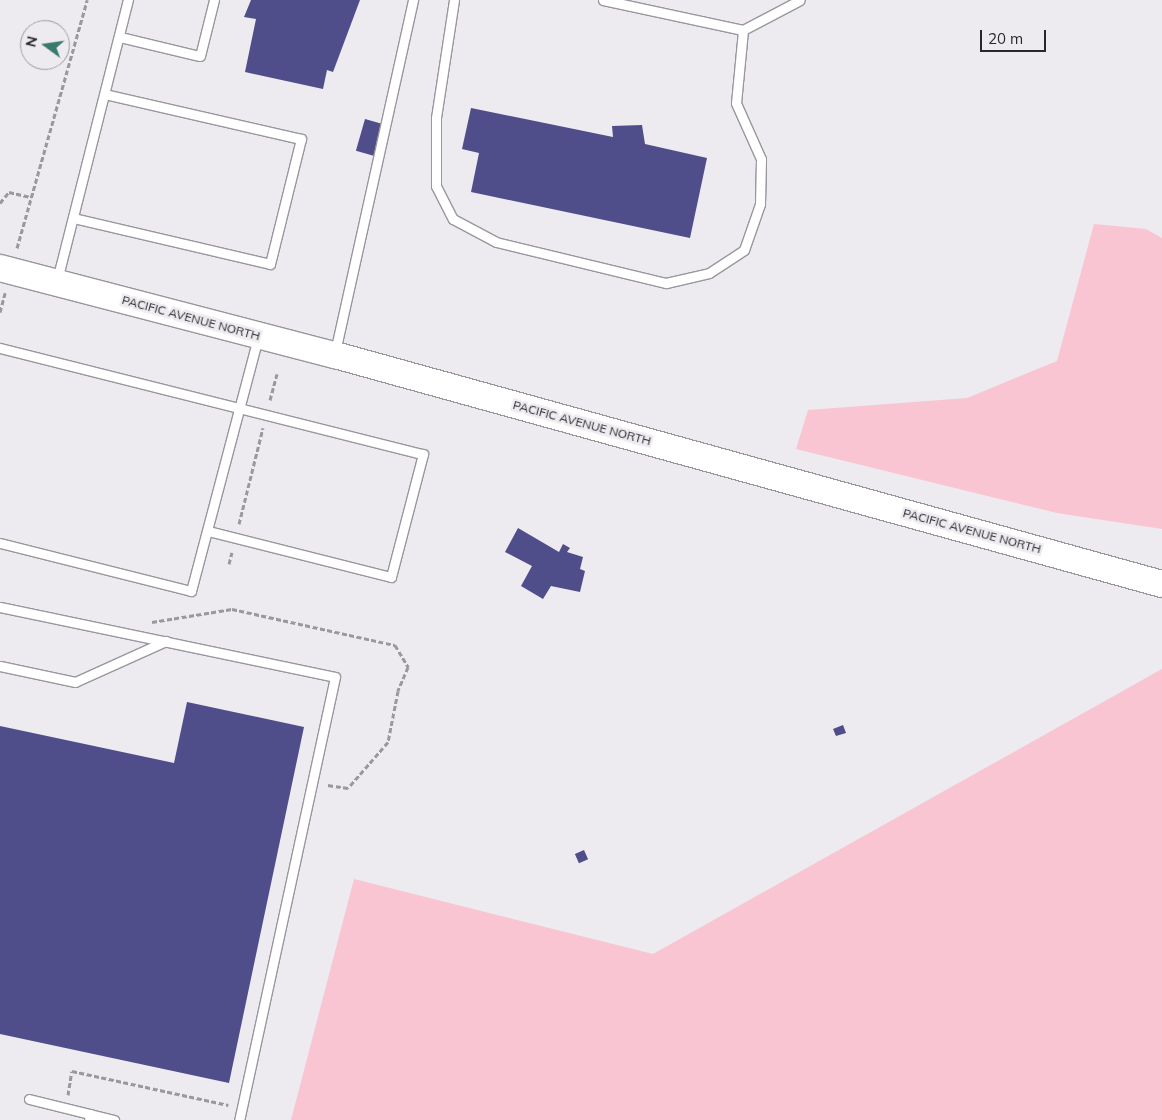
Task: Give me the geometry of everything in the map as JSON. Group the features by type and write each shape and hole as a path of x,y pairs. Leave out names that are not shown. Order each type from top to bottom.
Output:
{"street":[{"name":"PACIFIC AVENUE NORTH","path":"5,269 334,355 1162,584"}],"lane":[{"path":"56,283 128,0"},
{"path":"120,37 200,56 214,0"},
{"path":"334,355 413,0"},
{"path":"454,0 436,118 436,186 453,219 496,242 666,283 709,273 744,250 760,204 761,159 736,103 743,30"},
{"path":"604,0 743,30 800,0"},
{"path":"73,218 270,264 301,139 105,94"},
{"path":"0,543 191,592 259,336"},
{"path":"0,348 423,454 391,577 208,531"},
{"path":"0,607 335,676 239,1120"},
{"path":"0,666 74,682 167,641"},
{"path":"29,1099 66,1108 89,1117 114,1120"}],"path":[{"path":"0,312 5,269 31,197 87,0"},
{"path":"0,203 9,192 31,197"},
{"path":"229,564 277,374"},
{"path":"147,623 232,609 395,645 408,668 398,691 388,742 348,788 313,783"},
{"path":"66,1108 72,1071 231,1106 234,1101"}],"shaded area":[{"path":"1094,224 1146,229 1162,238 1162,529 1057,513 796,449 808,410 967,398 1057,361"},
{"path":"1162,669 1162,1120 291,1120 354,879 653,954"}],"building":[{"path":"251,0 360,0 333,72 327,70 323,89 245,72 256,19 244,17"},
{"path":"471,108 613,137 612,126 642,125 645,144 707,158 690,238 471,192 479,153 462,149"},
{"path":"365,119 386,125 377,157 356,151"},
{"path":"518,528 559,552 563,544 570,548 567,552 583,557 580,569 585,571 580,592 551,586 543,599 521,586 532,566 505,552"},
{"path":"187,702 304,727 229,1083 0,1034 0,726 174,763"},
{"path":"843,725 846,733 836,736 833,729"},
{"path":"584,850 588,859 579,863 575,854"}]}
